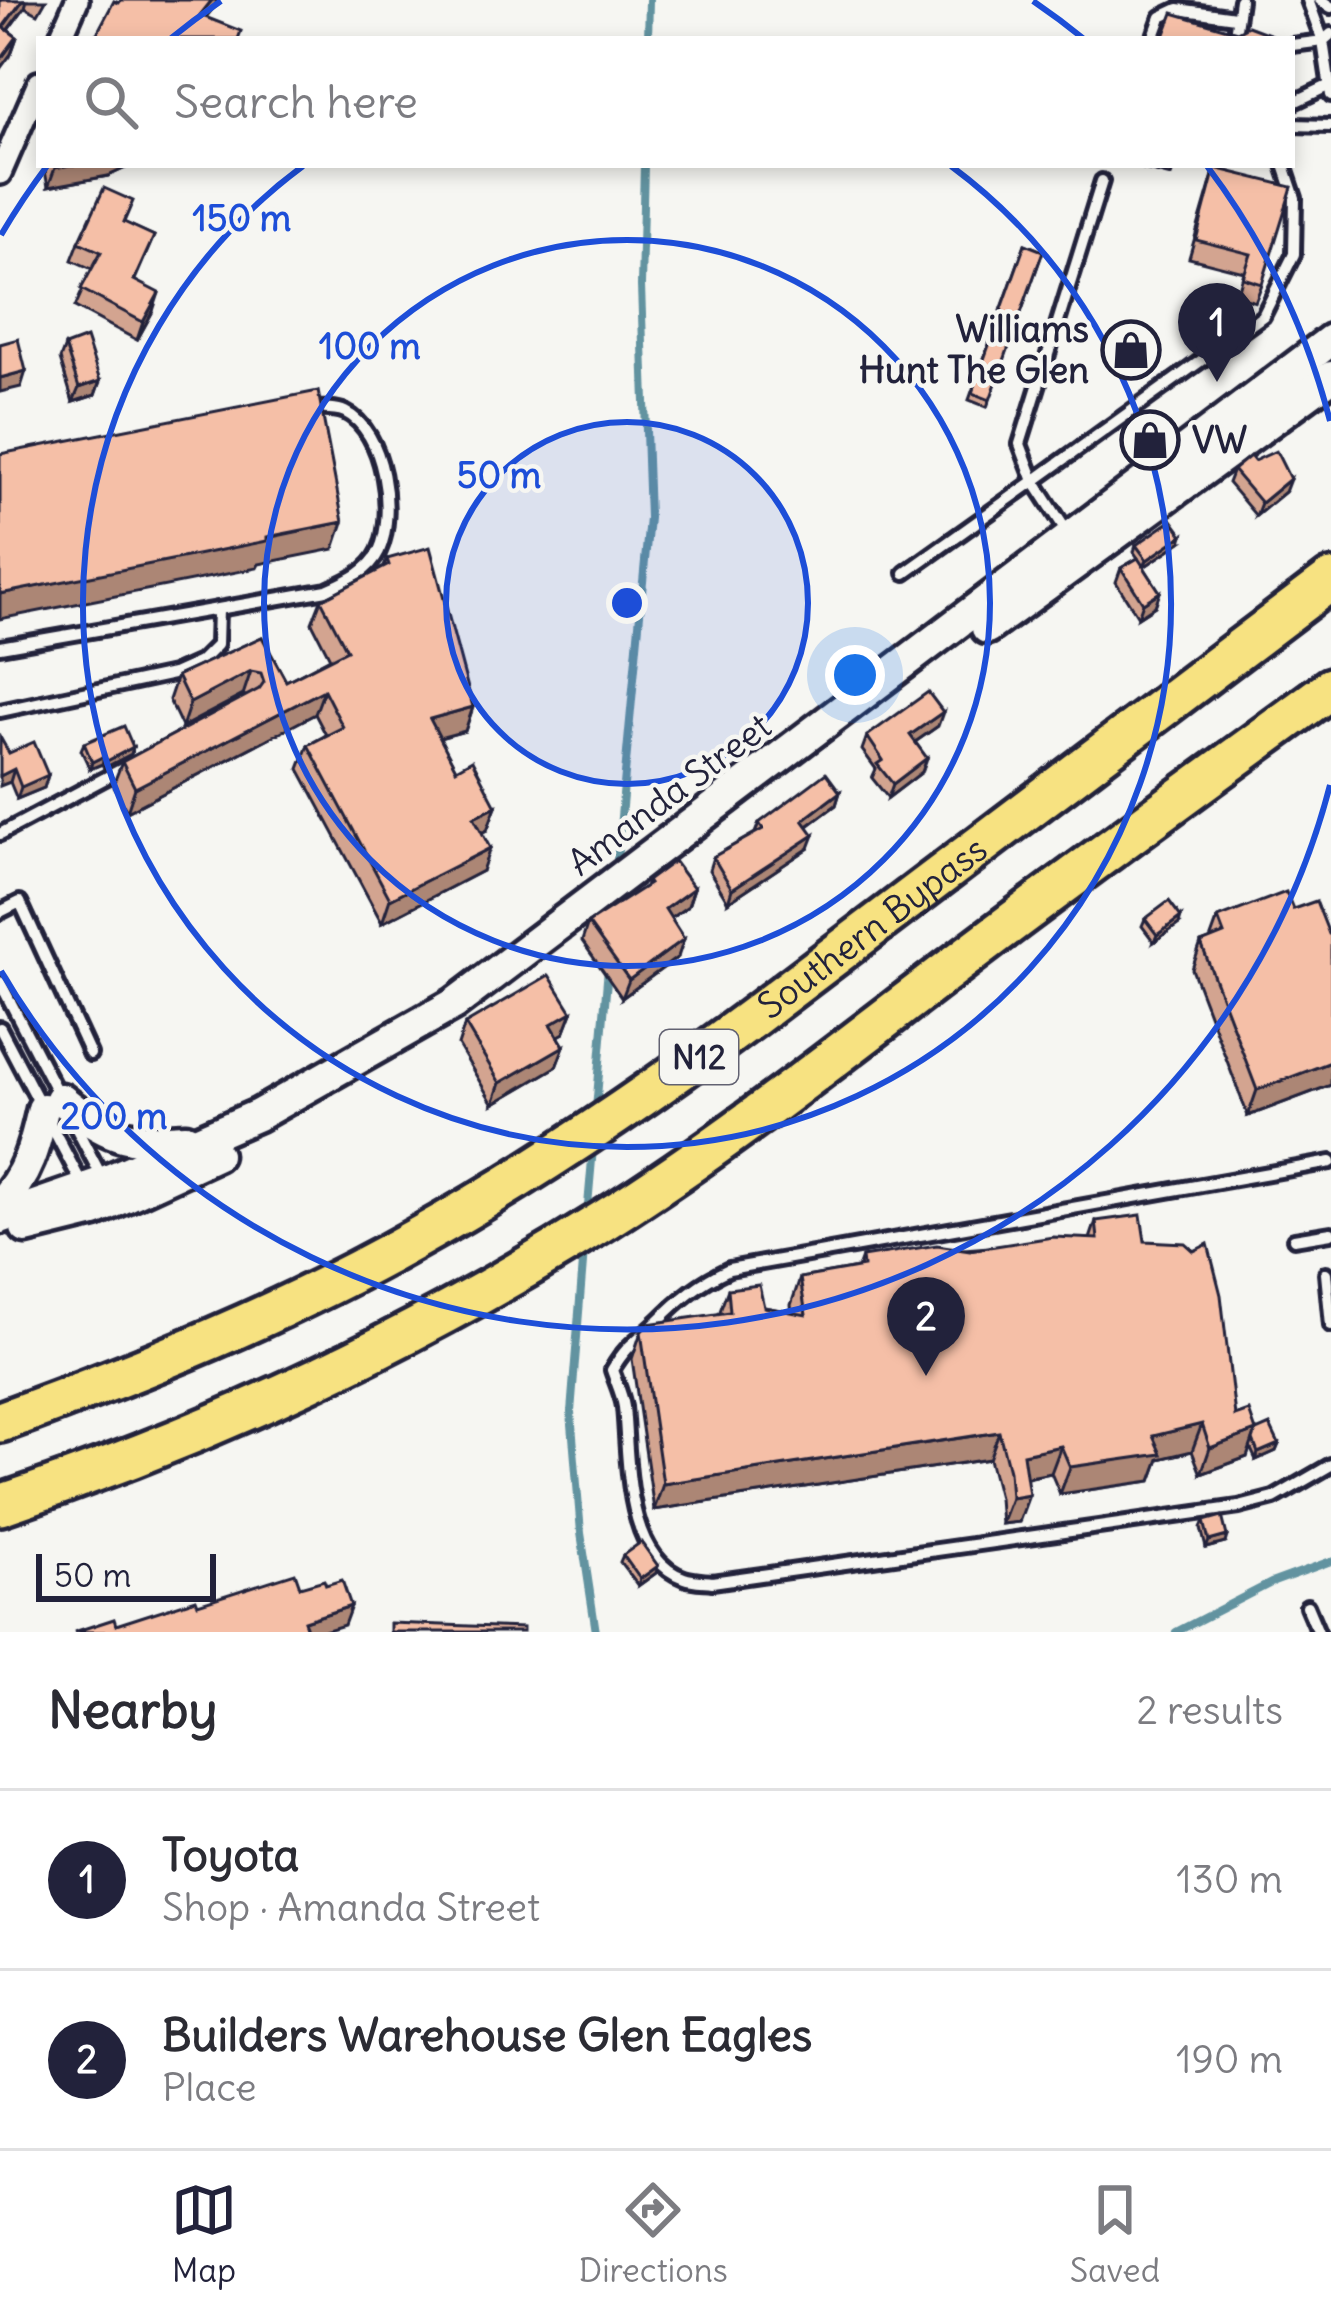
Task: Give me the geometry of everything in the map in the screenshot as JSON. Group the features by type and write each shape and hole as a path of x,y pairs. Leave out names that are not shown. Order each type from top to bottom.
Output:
{"highway":[{"name":"Southern Bypass","path":"0,1422 262,1317 413,1240 539,1167 752,1018 1331,580"},
{"name":"N12","path":"0,1505 155,1450 311,1382 455,1308 607,1219 769,1108 1331,688"}],"street":[{"path":"61,36 77,0"},
{"path":"0,173 36,89"},
{"name":"Amanda Street","path":"0,1235 243,1142 460,1021 1077,548 1331,340"},
{"name":"Amanda Street","path":"0,1218 99,1196 326,1079 454,1004 1077,548 1331,377"},
{"path":"0,1203 20,1180 52,1104 132,1140 211,1136"}],"lane":[{"path":"1234,35 1240,0"},
{"path":"1308,0 1327,37 1331,95"},
{"path":"1320,0 1331,7"},
{"path":"1154,36 1161,17 1178,9 1235,17"},
{"path":"1295,44 1327,37"},
{"path":"1295,102 1330,85"},
{"path":"1295,124 1331,126"},
{"path":"905,573 1263,316 1294,254 1295,198 1285,168"},
{"path":"1077,548 1034,481 1021,444 1102,181"},
{"path":"0,647 327,590 358,575 378,553 389,508 374,445 356,419 341,409 301,409"},
{"path":"0,711 173,674 200,662 217,645 218,609"},
{"path":"0,834 143,758"},
{"path":"0,912 20,902 90,1054"},
{"path":"0,982 52,1104 99,1196"},
{"path":"0,1028 52,1104 99,1196"},
{"path":"1331,1162 729,1269 677,1299 657,1323 628,1343 612,1370 623,1402 638,1525 663,1566 683,1578 712,1582 1239,1507 1274,1498 1331,1465"},
{"path":"1294,1239 1331,1233"},
{"path":"1326,1273 1331,1325"},
{"path":"1307,1606 1318,1632"}],"building":[{"path":"0,0 23,0 3,27 17,37 0,60"},
{"path":"212,0 200,15 241,31 239,36 96,36 114,1"},
{"path":"1173,13 1237,32 1248,26 1272,35 1272,36 1164,36"},
{"path":"1215,168 1292,187 1262,284 1243,278 1251,254 1196,240"},
{"path":"104,188 133,201 124,222 154,236 134,280 159,293 143,322 81,289 101,252 79,242"},
{"path":"1025,244 1043,251 990,400 972,393"},
{"path":"86,338 100,381 79,388 65,346"},
{"path":"18,339 26,371 0,378 0,344"},
{"path":"318,391 343,522 0,594 0,454"},
{"path":"1276,451 1290,479 1261,503 1233,470 1250,456 1254,461"},
{"path":"1172,520 1183,535 1147,560 1136,545"},
{"path":"430,547 473,707 430,719 456,769 472,760 496,806 474,817 490,848 390,899 308,745 343,727 324,690 135,788 122,762 259,689 264,682 261,673 251,671 190,703 177,676 262,637 286,681 347,650 321,600 389,565 387,559"},
{"path":"1138,558 1160,592 1143,603 1121,568"},
{"path":"928,692 943,712 910,735 927,758 893,784 877,764 883,760 867,736"},
{"path":"124,726 133,747 107,761 104,756 92,762 84,743"},
{"path":"0,737 9,753 34,742 48,775 21,787 14,769 0,776"},
{"path":"826,773 840,792 803,820 814,835 732,889 713,857 763,829 759,823"},
{"path":"674,861 694,888 665,909 684,939 629,980 588,923 649,884"},
{"path":"1286,892 1293,909 1316,901 1331,934 1331,1062 1257,1090 1201,943 1224,934 1218,918"},
{"path":"1169,901 1181,917 1157,935 1145,919"},
{"path":"549,975 572,1012 551,1024 564,1046 500,1083 465,1024"},
{"path":"1141,1215 1145,1241 1185,1243 1194,1251 1208,1244 1221,1295 1235,1416 1249,1411 1256,1431 1210,1448 1202,1424 1153,1436 1161,1454 1070,1467 1061,1446 1023,1454 1029,1495 1011,1498 999,1432 663,1484 641,1332 648,1324 730,1312 728,1289 759,1285 764,1307 806,1315 800,1278 863,1267 862,1257 937,1245 970,1250 1053,1237 1098,1239 1096,1221"},
{"path":"1270,1425 1279,1444 1258,1453 1253,1440 1256,1431"},
{"path":"1222,1516 1227,1536 1209,1541 1204,1521"},
{"path":"641,1542 658,1566 640,1579 623,1555"},
{"path":"295,1573 300,1587 342,1580 351,1606 304,1621 308,1632 74,1632 114,1619 116,1625 196,1599 198,1604"},
{"path":"390,1623 523,1628 523,1632 390,1632"}],"waterway":[{"path":"648,36 649,0"},
{"path":"616,870 649,518 641,286 644,168"},
{"path":"596,1109 608,968"},
{"path":"587,1217 593,1148"},
{"path":"584,1250 571,1412 581,1533 596,1632"},
{"path":"1176,1632 1271,1583 1331,1561"}],"place":[{"name":"Williams Hunt The Glen","path":"1131,350"},
{"name":"Toyota","path":"1217,382"},
{"name":"VW","path":"1150,440"},
{"name":"Builders Warehouse Glen Eagles","path":"926,1376"}]}
